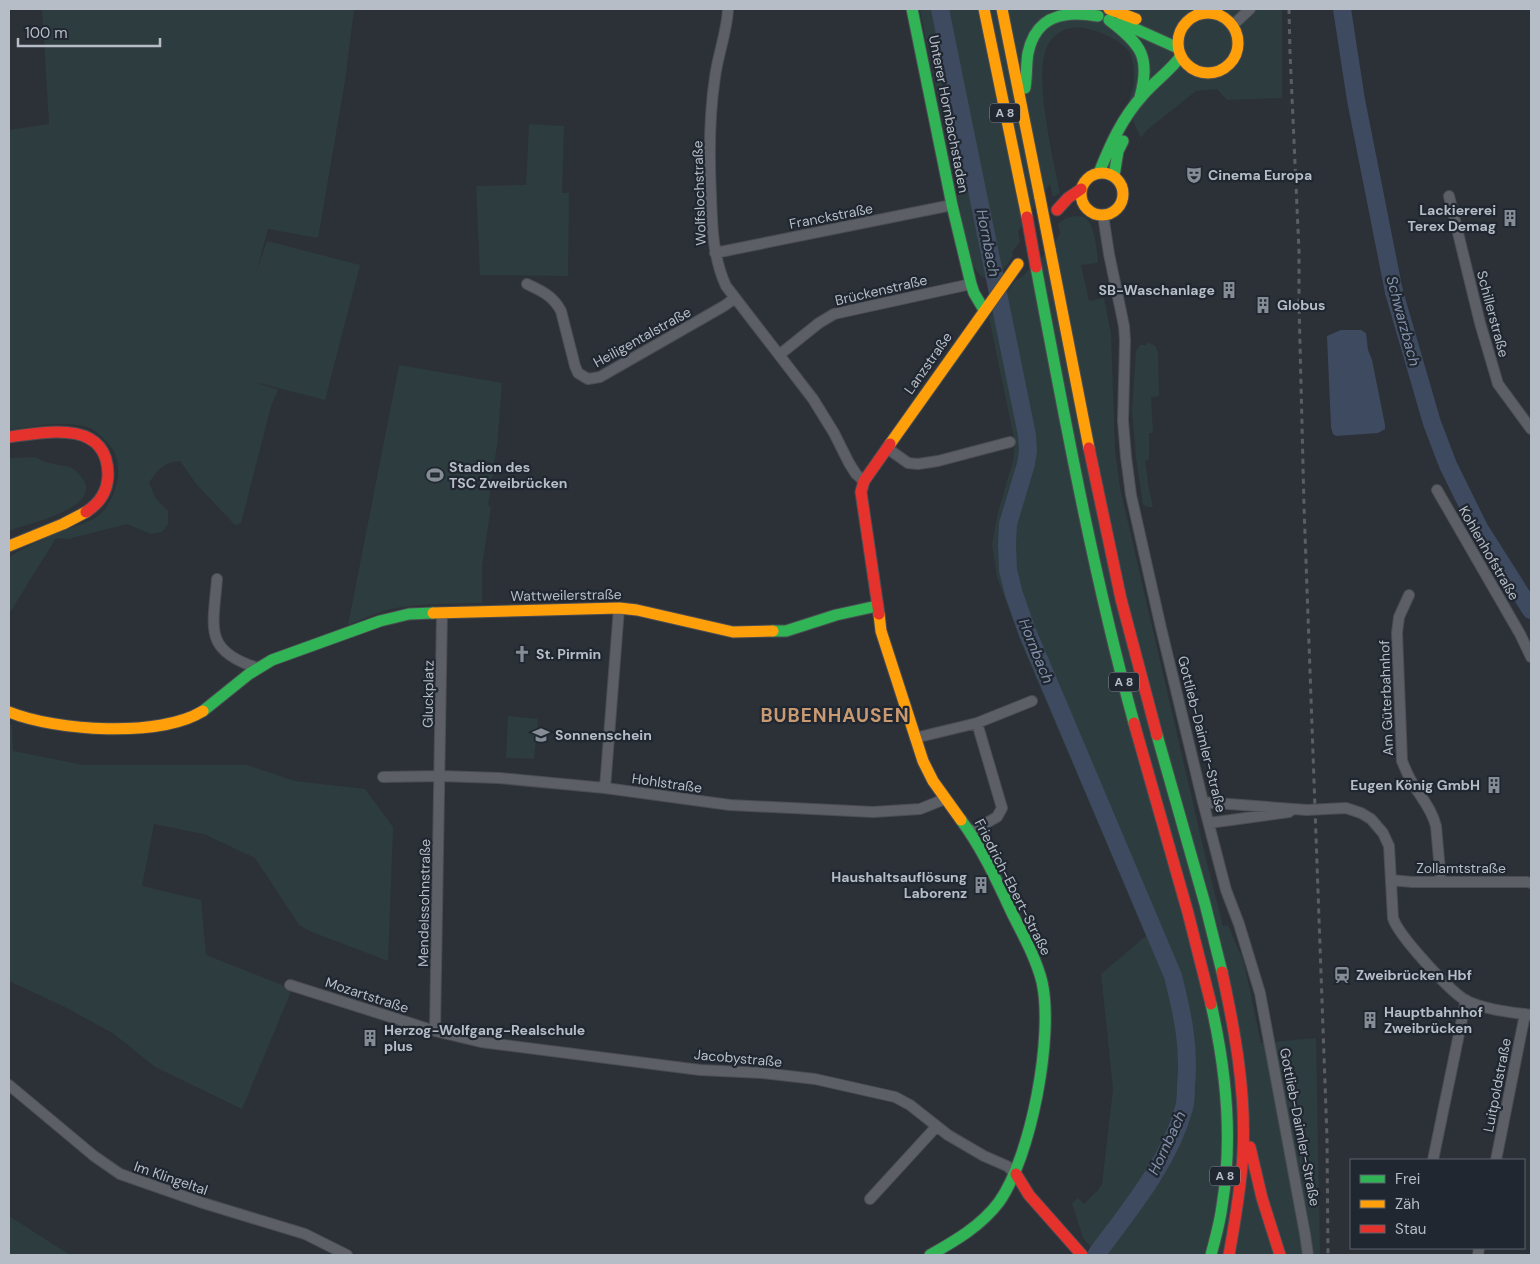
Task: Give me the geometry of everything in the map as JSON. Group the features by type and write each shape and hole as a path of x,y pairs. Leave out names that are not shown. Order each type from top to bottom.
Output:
{"main road":[{"name":"Unterer Hornbachstaden","path":"912,9 952,205 971,284 984,309"},
{"name":"A 8","path":"984,9 1074,468 1109,626 1202,963 1218,1041 1225,1095 1226,1164 1216,1240 1211,1255"},
{"name":"A 8","path":"1002,9 1093,468 1126,621 1213,935 1230,1004 1242,1083 1244,1123 1242,1187 1229,1255"},
{"path":"1099,172 1120,125 1140,97 1171,69 1180,52 1182,9"},
{"path":"1021,104 1026,84 1026,66 1029,49 1041,26 1049,19 1065,14 1078,13 1105,15 1135,19 1164,33 1182,28 1199,11 1219,14 1232,25 1238,40 1238,48 1231,62 1225,68 1210,73 1194,70 1184,62 1180,52 1105,15"},
{"path":"1105,15 1131,37 1141,53 1146,72 1140,97"},
{"path":"1114,176 1118,151 1137,115 1157,92 1176,76 1194,70"},
{"path":"1099,172 1114,176 1122,187 1123,199 1117,209 1103,215 1071,207 1056,210 1081,189 1088,178 1099,172"},
{"path":"1081,189 1082,200 1088,210"},
{"name":"Lanzstraße","path":"864,481 1015,267"},
{"path":"9,438 55,432 84,434 91,438 103,452 108,472 105,492 93,507 75,518 9,546"},
{"name":"Friedrich-Ebert-Straße","path":"864,481 861,492 881,631 927,772 970,832 1035,959 1043,985 1044,1024 1038,1080 1028,1132 1016,1174 1001,1199 975,1227 955,1242 930,1255"},
{"name":"Wattweilerstraße","path":"9,712 34,722 87,727 133,728 174,723 186,720 208,709 258,668 307,647 381,620 409,614 619,608 637,610 744,633 794,630 836,615 877,606"},
{"path":"1244,1123 1262,1198 1280,1255"},
{"path":"1016,1174 1029,1195 1080,1253"}],"street":[{"name":"Wolfslochstraße","path":"728,9 715,75 710,126 710,175 715,253 722,276 735,298 818,407 849,463 856,474 864,481"},
{"path":"1232,25 1250,9"},
{"name":"Schillerstraße","path":"1449,196 1480,323 1498,384 1531,429"},
{"name":"Franckstraße","path":"715,253 952,205"},
{"name":"Gottlieb-Daimler-Straße","path":"1103,215 1124,326 1123,421 1131,495 1203,802 1226,890 1242,932 1260,993 1308,1255"},
{"name":"Heiligentalstraße","path":"527,284 545,292 558,304 575,366 578,373 588,379 600,377 735,298"},
{"name":"Brückenstraße","path":"779,355 819,323 834,314 971,284"},
{"path":"887,448 908,462 918,464 1010,442"},
{"name":"Kohlenhofstraße","path":"1437,490 1520,634 1531,657"},
{"path":"217,579 213,626 217,643 233,658 258,668"},
{"name":"Am Güterbahnhof","path":"1408,595 1397,633 1402,761 1408,776 1430,808 1434,818 1441,882"},
{"path":"605,788 619,608"},
{"name":"Gluckplatz","path":"440,776 442,613"},
{"path":"915,738 977,723 1032,701"},
{"path":"970,832 1000,815 1002,808 977,723"},
{"name":"Mendelssohnstraße","path":"435,1031 440,776"},
{"name":"Hohlstraße","path":"383,777 499,778 605,788 730,805 873,812 920,809 945,799"},
{"path":"1203,802 1307,810"},
{"path":"1209,823 1307,810 1346,808 1372,819 1387,840 1390,853 1393,918 1406,940 1466,1000 1484,1007 1528,1015"},
{"name":"Zollamtstraße","path":"1391,880 1527,882 1531,884"},
{"name":"Mozartstraße","path":"290,985 435,1031"},
{"path":"1433,1159 1466,1000"},
{"name":"Luitpoldstraße","path":"1496,1159 1528,1015"},
{"name":"Jacobystraße","path":"435,1031 482,1042 700,1070 762,1073 832,1082 902,1100 936,1127 962,1144 1007,1166 1016,1174"},
{"name":"Im Klingeltal","path":"9,1085 94,1156 120,1174 202,1203 305,1234 348,1255"},
{"path":"870,1199 936,1127"}],"shaded area":[{"path":"42,9 354,9 345,81 318,238 268,229 256,273 267,241 360,265 325,400 251,381 278,390 271,406 241,523 235,525 197,485 180,461 170,463 158,471 149,483 156,499 168,511 168,524 162,532 151,534 127,524 68,539 56,538 9,614 9,557 41,540 90,521 98,516 104,511 112,497 118,472 118,464 112,449 99,434 87,427 56,424 9,430 9,130 49,124"},
{"path":"920,9 1282,9 1282,98 1227,100 1217,89 1196,91 1147,130 1141,138 1129,107 1134,75 1130,53 1123,45 1093,30 1071,28 1061,31 1049,43 1044,56 1042,73 1049,139 1060,193 1053,197 1050,184 1018,231 1020,242 1012,252 1013,255 1008,264 995,277 986,279 981,276 970,259"},
{"path":"529,124 564,126 562,193 569,193 568,276 480,275 476,186 526,185"},
{"path":"1083,217 1087,220 1095,237 1098,263 1081,265 1089,301 1104,298 1111,334 1115,450 1120,488 1223,926 1228,925 1244,963 1261,1043 1316,1038 1320,1255 1098,1255 1083,1238 1072,1203 1078,1198 1084,1204 1102,1184 1113,1089 1101,974 1146,936 1022,645 997,577 992,544 998,512 1013,461 1015,443 989,318 1015,281 1023,276 1050,249 1060,234 1058,224 1066,218"},
{"path":"1148,342 1155,346 1158,352 1159,396 1151,397 1153,433 1149,433 1149,459 1145,461 1153,507 1143,505 1132,411 1136,351 1140,345 1146,345"},
{"name":"Stadion des TSC Zweibrücken","path":"399,365 502,383 497,445 488,505 491,507 482,566 482,603 407,606 390,609 348,625"},
{"path":"35,457 75,470 85,483 86,493 80,501 70,508 43,520 9,531 9,458"},
{"path":"508,716 538,719 534,759 506,758"},
{"path":"9,723 12,725 13,751 83,765 246,765 295,781 365,789 393,827 388,961 312,932 299,925 255,858 204,834 154,824 142,886 201,900 206,955 292,989 242,1109 155,1067 114,1034 67,1008 9,981"},
{"path":"9,1216 70,1255 9,1255"}],"water":[{"path":"1341,330 1361,330 1366,333 1385,425 1385,429 1378,433 1336,436 1333,434 1331,427 1327,336"}],"waterway":[{"name":"Hornbach","path":"940,9 1027,435 1028,451 1026,464 1008,524 1008,570 1027,631 1173,976 1184,1030 1187,1057 1186,1097 1177,1128 1169,1148 1147,1185 1096,1255"},
{"name":"Schwarzbach","path":"1342,9 1356,100 1394,292 1432,423 1448,465 1479,528 1531,610"}],"railway":[{"path":"1289,9 1299,251 1304,506 1327,1138 1328,1255"}],"traffic: fast":[{"path":"912,9 952,205 971,284 984,310"},
{"path":"1025,88 1028,53 1032,40 1045,23 1063,15 1086,14 1098,16"},
{"path":"1109,20 1129,37 1141,52 1144,71 1140,97"},
{"path":"1120,22 1178,48"},
{"path":"1099,173 1112,142 1129,113 1181,56"},
{"path":"1114,176 1118,151 1123,141"},
{"path":"1036,267 1069,439 1105,610 1134,723"},
{"path":"773,631 786,631 836,615 877,606"},
{"path":"203,711 249,674 272,660 380,621 409,614 433,613"},
{"path":"1157,735 1205,904 1222,972"},
{"path":"930,1255 976,1226 992,1211 1011,1182 1030,1127 1037,1095 1045,1033 1045,1005 1042,982 1036,964 989,865 961,820"},
{"path":"1211,1004 1221,1054 1227,1130 1225,1181 1220,1219 1211,1255"}],"traffic: slow":[{"path":"984,9 1027,217"},
{"path":"1002,9 1040,198"},
{"path":"1109,9 1136,19"},
{"path":"1202,13 1214,13 1225,18 1233,26 1238,37 1238,43 1236,55 1225,68 1214,73 1202,73 1191,68 1183,60 1178,49 1178,37 1183,26 1191,18 1202,13"},
{"path":"1106,173 1114,176 1120,182 1123,194 1120,206 1114,212 1098,215 1090,212 1084,206 1081,190 1084,182 1090,176 1106,173"},
{"path":"1040,198 1050,249"},
{"path":"1050,249 1089,448"},
{"path":"890,444 1018,264"},
{"path":"9,546 63,524 86,512"},
{"path":"433,613 619,608 637,610 733,632 773,631"},
{"path":"879,614 881,631 923,761 933,781 961,820"},
{"path":"9,712 53,724 107,729 161,725 184,720 203,711"}],"traffic: jam":[{"path":"1057,210 1068,198 1081,189"},
{"path":"1027,217 1036,267"},
{"path":"9,437 40,433 72,433 86,437 97,444 105,456 108,480 102,496 86,512"},
{"path":"879,614 861,492 864,481 890,444"},
{"path":"1089,448 1121,599 1157,735"},
{"path":"1134,723 1188,913 1211,1004"},
{"path":"1222,972 1231,1017 1243,1107 1241,1179 1229,1255"},
{"path":"1250,1147 1262,1198 1280,1255"},
{"path":"1016,1174 1029,1195 1082,1255"}],"place":[{"name":"Cinema Europa","path":"1194,175"},
{"name":"Lackiererei Terex Demag","path":"1510,218"},
{"name":"SB-Waschanlage","path":"1229,290"},
{"name":"Globus","path":"1263,305"},
{"name":"Stadion des TSC Zweibrücken","path":"435,475"},
{"name":"St. Pirmin","path":"522,654"},
{"name":"Sonnenschein","path":"541,735"},
{"name":"Eugen König GmbH","path":"1494,785"},
{"name":"Haushaltsauflösung Laborenz","path":"981,885"},
{"name":"Zweibrücken Hbf","path":"1342,975"},
{"name":"Hauptbahnhof Zweibrücken","path":"1370,1020"},
{"name":"Herzog-Wolfgang-Realschule plus","path":"370,1038"}],"district":[{"name":"BUBENHAUSEN","path":"835,715"}]}
